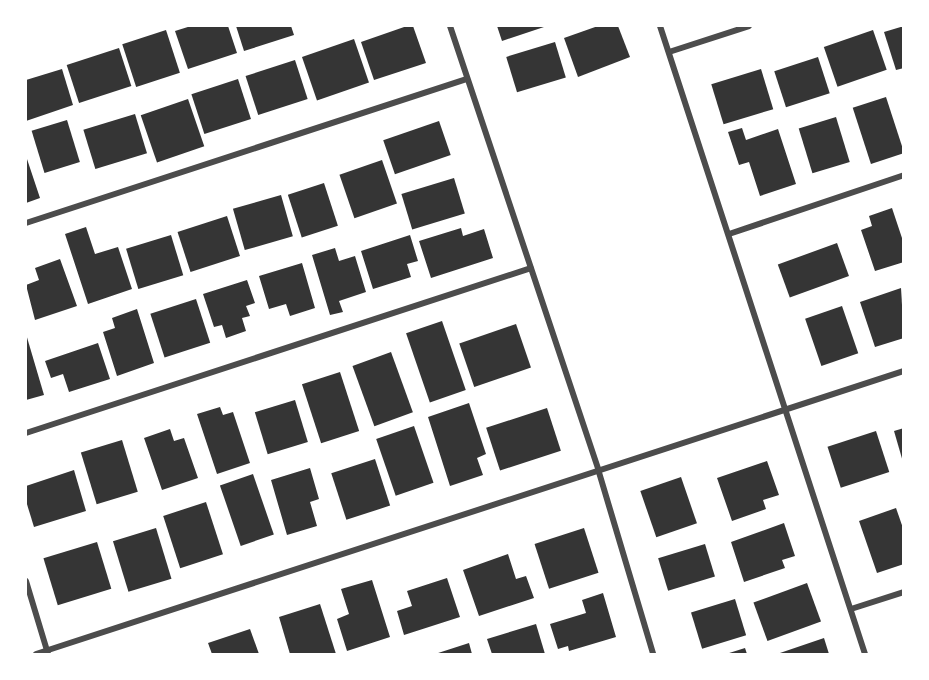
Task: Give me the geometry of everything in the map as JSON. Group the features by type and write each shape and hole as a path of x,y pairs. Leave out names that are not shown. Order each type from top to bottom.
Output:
{"street":[{"path":"450,26 598,469 651,654"},
{"path":"660,26 865,654"},
{"path":"669,52 749,26"},
{"path":"26,223 467,79"},
{"path":"729,234 903,176"},
{"path":"26,433 531,268"},
{"path":"36,654 47,653 598,469 903,371"},
{"path":"26,581 47,653"},
{"path":"850,609 903,592"}],"building":[{"path":"191,26 228,26 237,53 188,69 175,31"},
{"path":"236,26 291,26 294,35 244,51"},
{"path":"413,26 426,63 374,80 361,42"},
{"path":"497,26 547,26 502,41"},
{"path":"598,26 618,26 630,57 578,77 564,38"},
{"path":"904,26 904,68 896,70 884,32"},
{"path":"166,30 180,73 136,87 122,44"},
{"path":"873,30 887,70 838,87 824,47"},
{"path":"354,39 369,82 317,100 302,57"},
{"path":"555,42 566,77 517,92 506,57"},
{"path":"119,48 131,86 79,103 67,65"},
{"path":"818,57 830,93 786,107 774,71"},
{"path":"295,60 308,99 258,115 246,76"},
{"path":"62,69 73,105 26,121 26,80"},
{"path":"761,69 773,109 724,124 711,84"},
{"path":"238,79 251,119 204,134 191,94"},
{"path":"886,97 904,153 871,164 853,108"},
{"path":"188,99 204,146 157,163 141,115"},
{"path":"135,114 147,153 95,169 83,130"},
{"path":"836,117 850,162 812,173 799,128"},
{"path":"67,120 80,162 44,173 32,131"},
{"path":"439,121 451,155 395,174 383,140"},
{"path":"742,128 746,140 778,129 796,184 760,196 749,162 739,165 728,132"},
{"path":"26,156 40,198 26,203"},
{"path":"382,160 397,203 354,218 339,175"},
{"path":"454,178 465,213 412,229 401,194"},
{"path":"324,183 338,226 302,238 288,195"},
{"path":"281,195 293,236 245,250 233,209"},
{"path":"892,208 904,244 904,262 875,271 861,230 872,226 869,216"},
{"path":"227,216 240,256 191,272 178,232"},
{"path":"86,227 95,254 118,247 132,289 88,304 65,234"},
{"path":"461,228 463,236 484,229 493,258 431,278 419,241"},
{"path":"171,235 183,275 138,289 126,249"},
{"path":"410,235 418,261 407,264 411,277 373,289 361,251"},
{"path":"837,243 849,276 790,297 778,265"},
{"path":"335,248 339,261 355,256 366,292 339,301 343,312 330,315 312,255"},
{"path":"60,259 77,306 35,320 26,285 39,280 35,268"},
{"path":"302,263 315,308 290,316 286,304 269,309 259,276"},
{"path":"247,280 255,303 246,306 250,316 242,318 246,331 226,338 222,325 214,327 203,294"},
{"path":"901,288 904,338 875,347 860,302"},
{"path":"196,299 210,343 165,358 150,314"},
{"path":"842,306 858,353 821,366 805,319"},
{"path":"137,309 154,363 117,376 103,332 115,328 112,318"},
{"path":"442,321 466,390 430,402 406,333"},
{"path":"516,324 531,367 474,387 459,344"},
{"path":"26,334 44,395 26,400"},
{"path":"98,343 110,379 69,392 63,374 51,378 45,361"},
{"path":"391,352 413,412 374,426 352,366"},
{"path":"340,372 359,431 321,443 302,384"},
{"path":"295,400 308,442 268,454 255,412"},
{"path":"469,403 486,454 477,458 483,475 450,486 428,417"},
{"path":"220,407 223,415 233,412 250,463 217,474 197,414"},
{"path":"547,408 561,451 500,471 486,428"},
{"path":"414,426 434,483 396,496 376,439"},
{"path":"904,428 904,462 903,462 894,431"},
{"path":"170,429 174,441 184,438 198,478 162,490 144,438"},
{"path":"876,431 889,472 841,488 827,447"},
{"path":"122,440 138,492 97,504 81,453"},
{"path":"375,459 390,506 346,520 331,473"},
{"path":"767,461 779,495 763,500 766,509 732,521 717,478"},
{"path":"310,468 319,499 310,502 317,526 287,535 271,480"},
{"path":"74,470 86,511 34,527 26,501 26,486"},
{"path":"253,474 274,535 241,546 220,485"},
{"path":"681,477 697,523 656,537 640,491"},
{"path":"206,502 223,554 180,568 163,516"},
{"path":"896,508 904,531 904,564 877,573 859,521"},
{"path":"784,523 795,556 782,560 785,568 744,582 731,542"},
{"path":"156,528 171,579 128,592 113,541"},
{"path":"584,528 599,573 549,589 535,544"},
{"path":"97,542 111,589 58,605 43,558"},
{"path":"705,544 715,577 668,591 658,558"},
{"path":"508,554 516,579 526,576 534,598 479,616 463,570"},
{"path":"447,578 460,617 404,635 397,611 412,606 407,591"},
{"path":"372,580 390,637 347,651 337,619 349,614 341,589"},
{"path":"807,583 821,622 767,641 753,602"},
{"path":"603,593 616,637 569,651 568,646 558,649 550,624 586,613 582,600"},
{"path":"735,599 746,635 702,649 691,612"},
{"path":"320,604 336,654 290,654 279,617"},
{"path":"536,624 545,654 492,654 487,639"},
{"path":"250,629 259,654 212,654 208,643"},
{"path":"824,638 829,654 777,654"},
{"path":"469,643 472,654 435,654"},
{"path":"745,648 747,654 726,654"}]}
